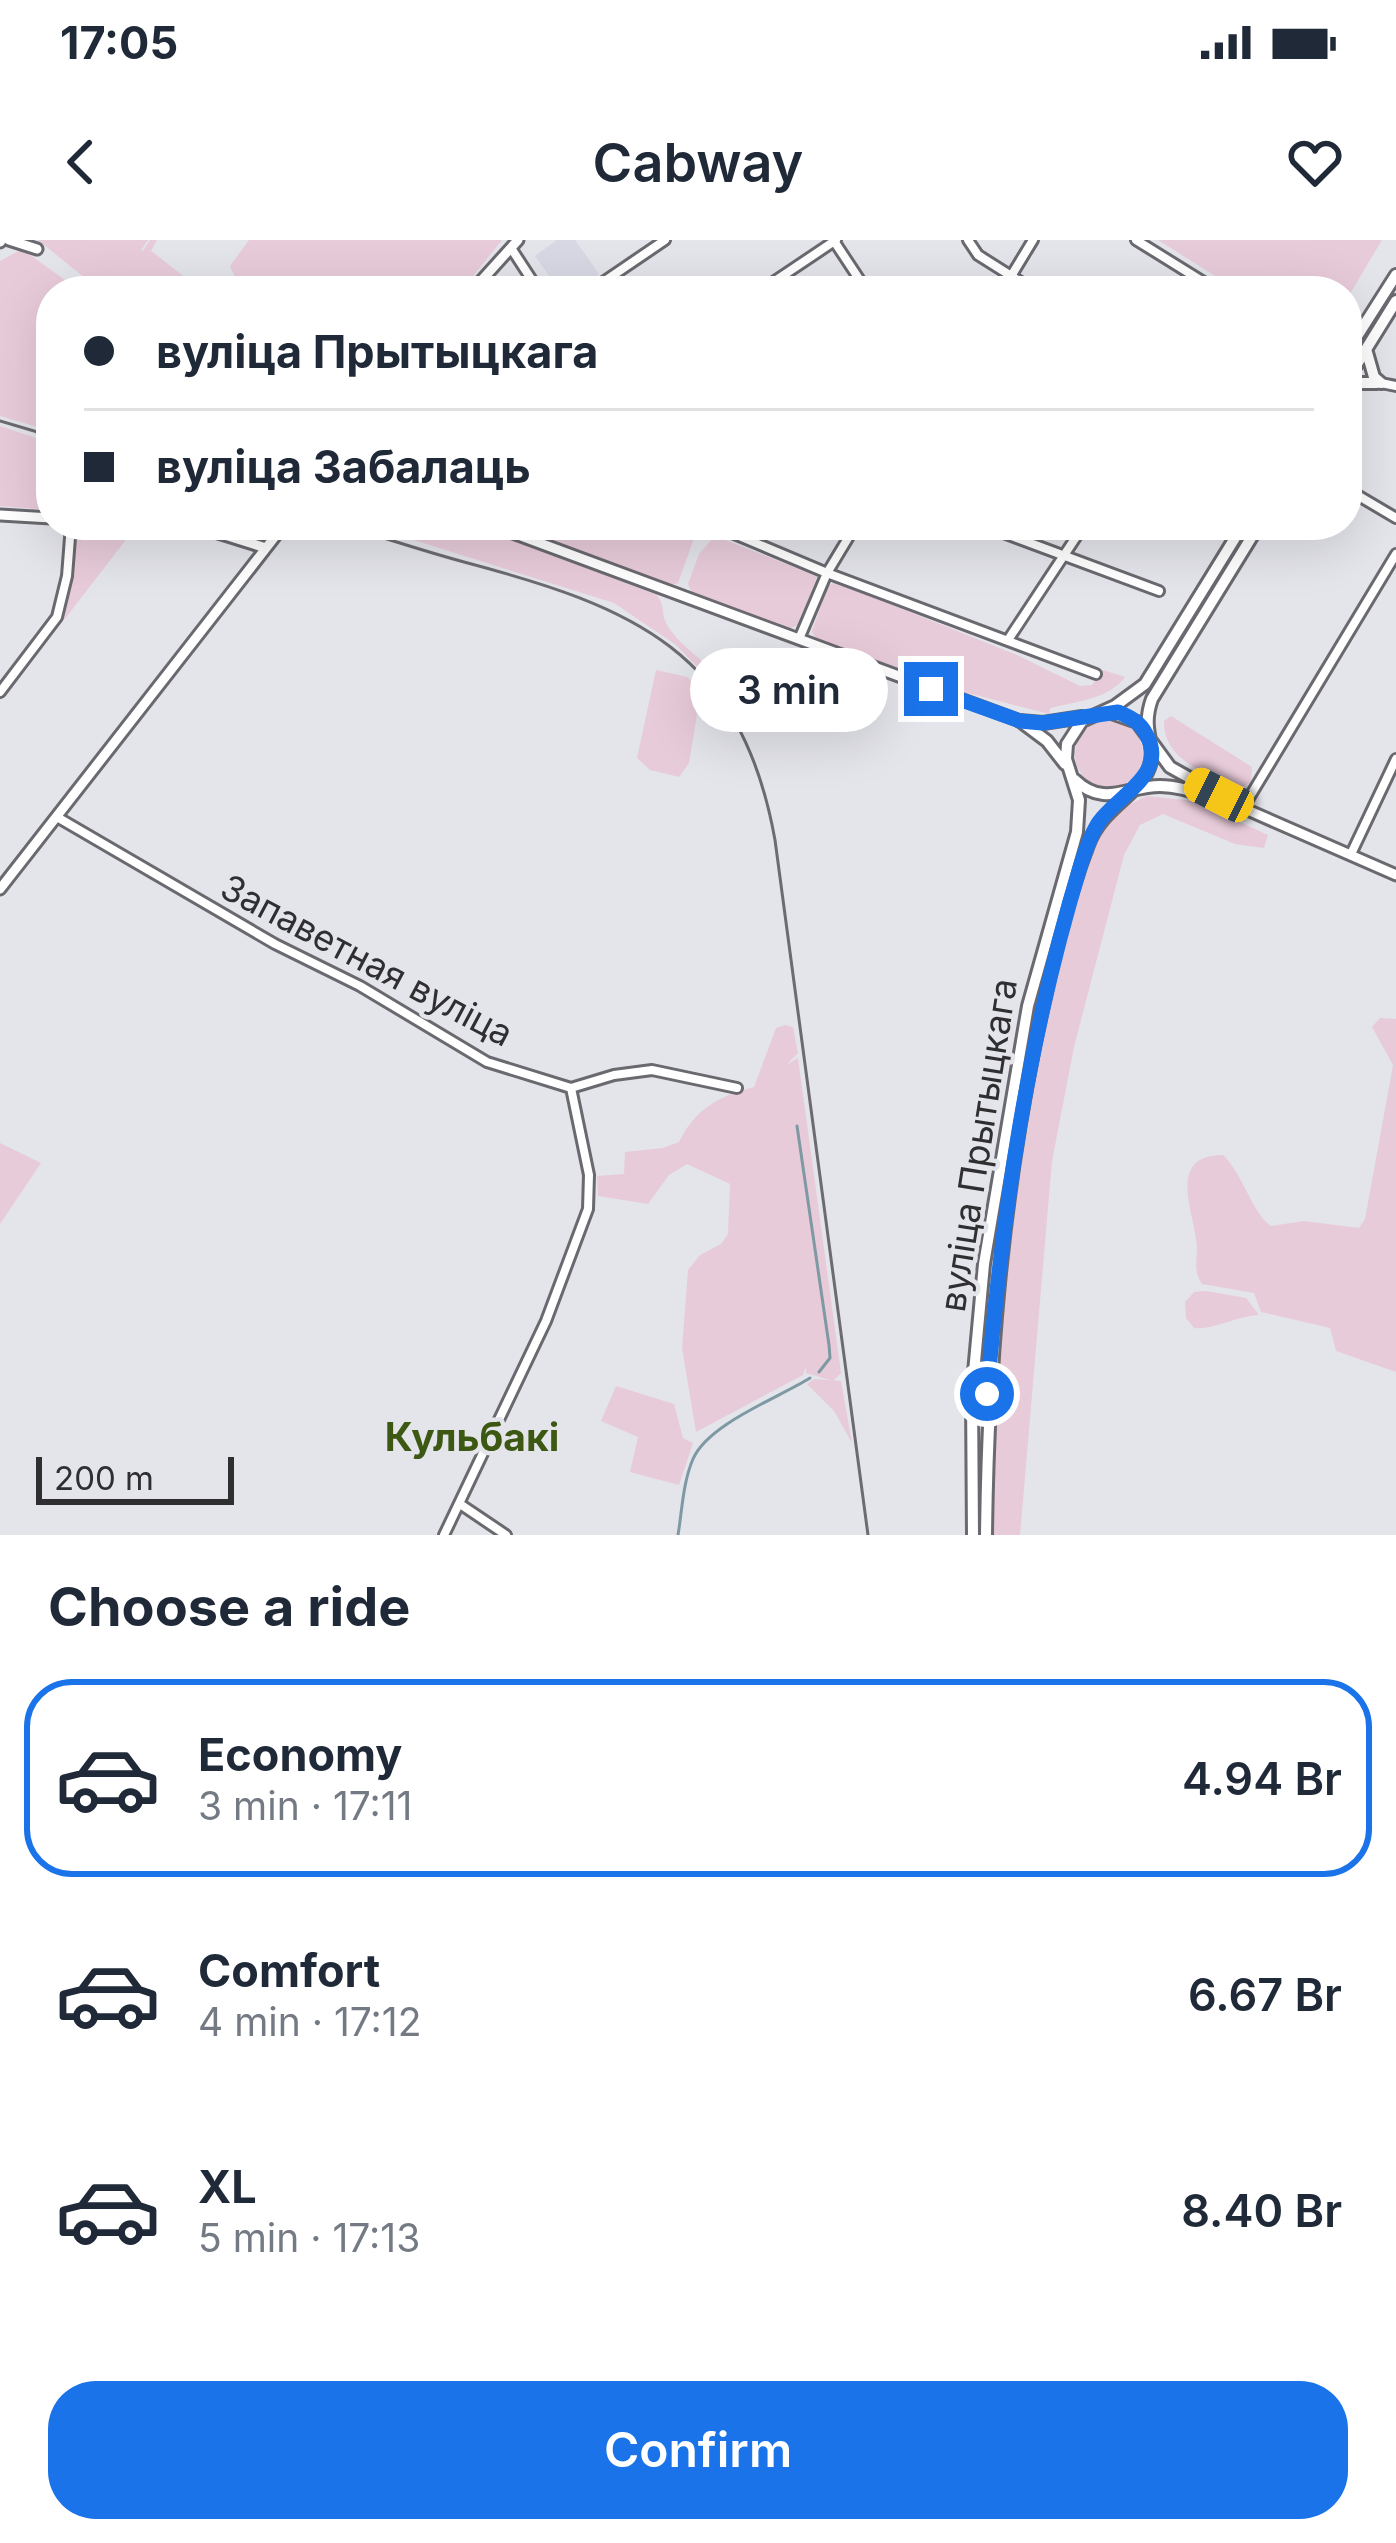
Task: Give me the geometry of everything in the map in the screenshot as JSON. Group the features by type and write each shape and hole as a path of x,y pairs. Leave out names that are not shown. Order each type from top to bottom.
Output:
{"main road":[{"path":"1362,327 1396,275"},
{"path":"1362,355 1396,302"},
{"path":"1366,348 1374,377 1381,383"},
{"path":"1362,383 1381,383"},
{"path":"1070,772 1066,758 1073,730 1144,684 1234,540"},
{"path":"1133,789 1143,780 1152,755 1144,730 1152,698 1249,540"},
{"path":"1020,721 1042,723 1118,712 1144,730 1169,767 1243,808"},
{"path":"1020,721 1051,745 1087,790 1098,795 1182,788 1243,808"},
{"name":"вуліца Прытыцкага","path":"973,1535 972,1394 984,1264 1028,1006 1078,825 1079,800 1070,772"},
{"name":"вуліца Прытыцкага","path":"986,1535 987,1394 998,1264 1025,1091 1058,944 1090,839 1110,809 1133,789"}],"street":[{"path":"3,241 37,249 29,240"},
{"path":"612,276 665,240"},
{"path":"782,276 835,240 858,276"},
{"path":"968,240 978,255 1011,276 1034,240"},
{"path":"1136,240 1194,276"},
{"path":"485,276 514,244 531,276"},
{"path":"1381,383 1396,386"},
{"path":"1362,498 1396,518"},
{"path":"0,515 36,517"},
{"path":"0,692 57,617 70,540"},
{"path":"240,540 266,548"},
{"path":"0,889 272,540"},
{"path":"532,540 1020,721"},
{"path":"748,540 1096,674"},
{"path":"799,639 826,573 847,540"},
{"path":"1022,540 1159,591"},
{"path":"1008,640 1075,540"},
{"path":"1396,554 1243,808 1396,875"},
{"path":"1351,854 1396,759"},
{"name":"Запаветная вуліца","path":"57,817 275,944 360,986 473,1056 571,1088"},
{"path":"444,1535 546,1321 590,1198 590,1174 571,1088 652,1070 737,1088"},
{"path":"460,1504 506,1535"}],"shaded area":[{"path":"38,240 148,240 142,252 150,240 157,240 151,251 184,276 82,276"},
{"path":"249,240 502,240 473,276 235,276 230,266"},
{"path":"557,240 575,240 599,274 549,276 535,256"},
{"path":"1158,240 1382,240 1361,276 1215,276"},
{"path":"22,249 59,276 36,276 36,427 0,416 0,261"},
{"path":"0,426 36,438 36,509 0,506"},
{"path":"74,540 126,540 64,620"},
{"path":"414,540 512,540 657,595 670,630 717,674 712,682 676,645 614,603"},
{"path":"550,540 694,540 678,583 671,585"},
{"path":"711,540 725,540 817,576 800,624 789,629 692,593 688,584 699,554"},
{"path":"835,582 1017,655 1080,686 1092,685 1103,670 1125,677 1101,695 1050,708 1049,714 937,685 816,639 812,631 828,586"},
{"path":"656,670 687,677 701,690 689,763 679,777 650,770 637,758"},
{"path":"1171,716 1252,767 1251,782 1241,788 1180,757 1166,735 1164,721"},
{"path":"1109,720 1133,730 1143,754 1133,778 1109,788 1085,778 1075,754 1085,730"},
{"path":"1147,796 1194,801 1268,835 1264,848 1235,844 1163,814 1140,825 1124,855 1074,1047 1052,1161 1020,1535 992,1535 995,1363 1014,1190 1029,1105 1090,853 1112,818"},
{"path":"1380,1018 1396,1019 1396,1372 1336,1351 1330,1328 1261,1312 1254,1293 1202,1284 1196,1270 1188,1189 1194,1165 1223,1155 1271,1226 1304,1221 1359,1228 1365,1219 1393,1065 1372,1027"},
{"path":"793,1027 798,1053 786,1065 798,1058 841,1373 833,1381 806,1373 806,1366 803,1375 696,1432 682,1348 688,1270 728,1234 730,1184 687,1164 669,1175 648,1204 598,1196 597,1176 624,1174 625,1152 679,1142 710,1105 754,1087 776,1028"},
{"path":"0,1143 41,1163 0,1224"},
{"path":"1194,1292 1246,1298 1259,1315 1194,1328 1186,1318 1185,1302"},
{"path":"814,1379 841,1381 852,1443 834,1411 807,1384"},
{"path":"616,1386 674,1404 683,1438 693,1443 679,1485 630,1472 638,1437 601,1421"}],"waterway":[{"path":"797,1126 829,1345 830,1358 819,1372"},
{"path":"678,1535 687,1477 701,1446 728,1423 810,1378"}],"railway":[{"path":"0,421 36,432"},
{"path":"390,540 525,579 628,620 670,647 706,681 736,723 759,776 775,840 868,1535"}],"district":[{"name":"Кульбакі","path":"472,1436"}],"route":[{"path":"931,689 1020,721 1042,723 1118,712 1144,730 1152,755 1143,780 1110,809 1090,839 1058,944 1015,1150 998,1264 987,1394"}]}
